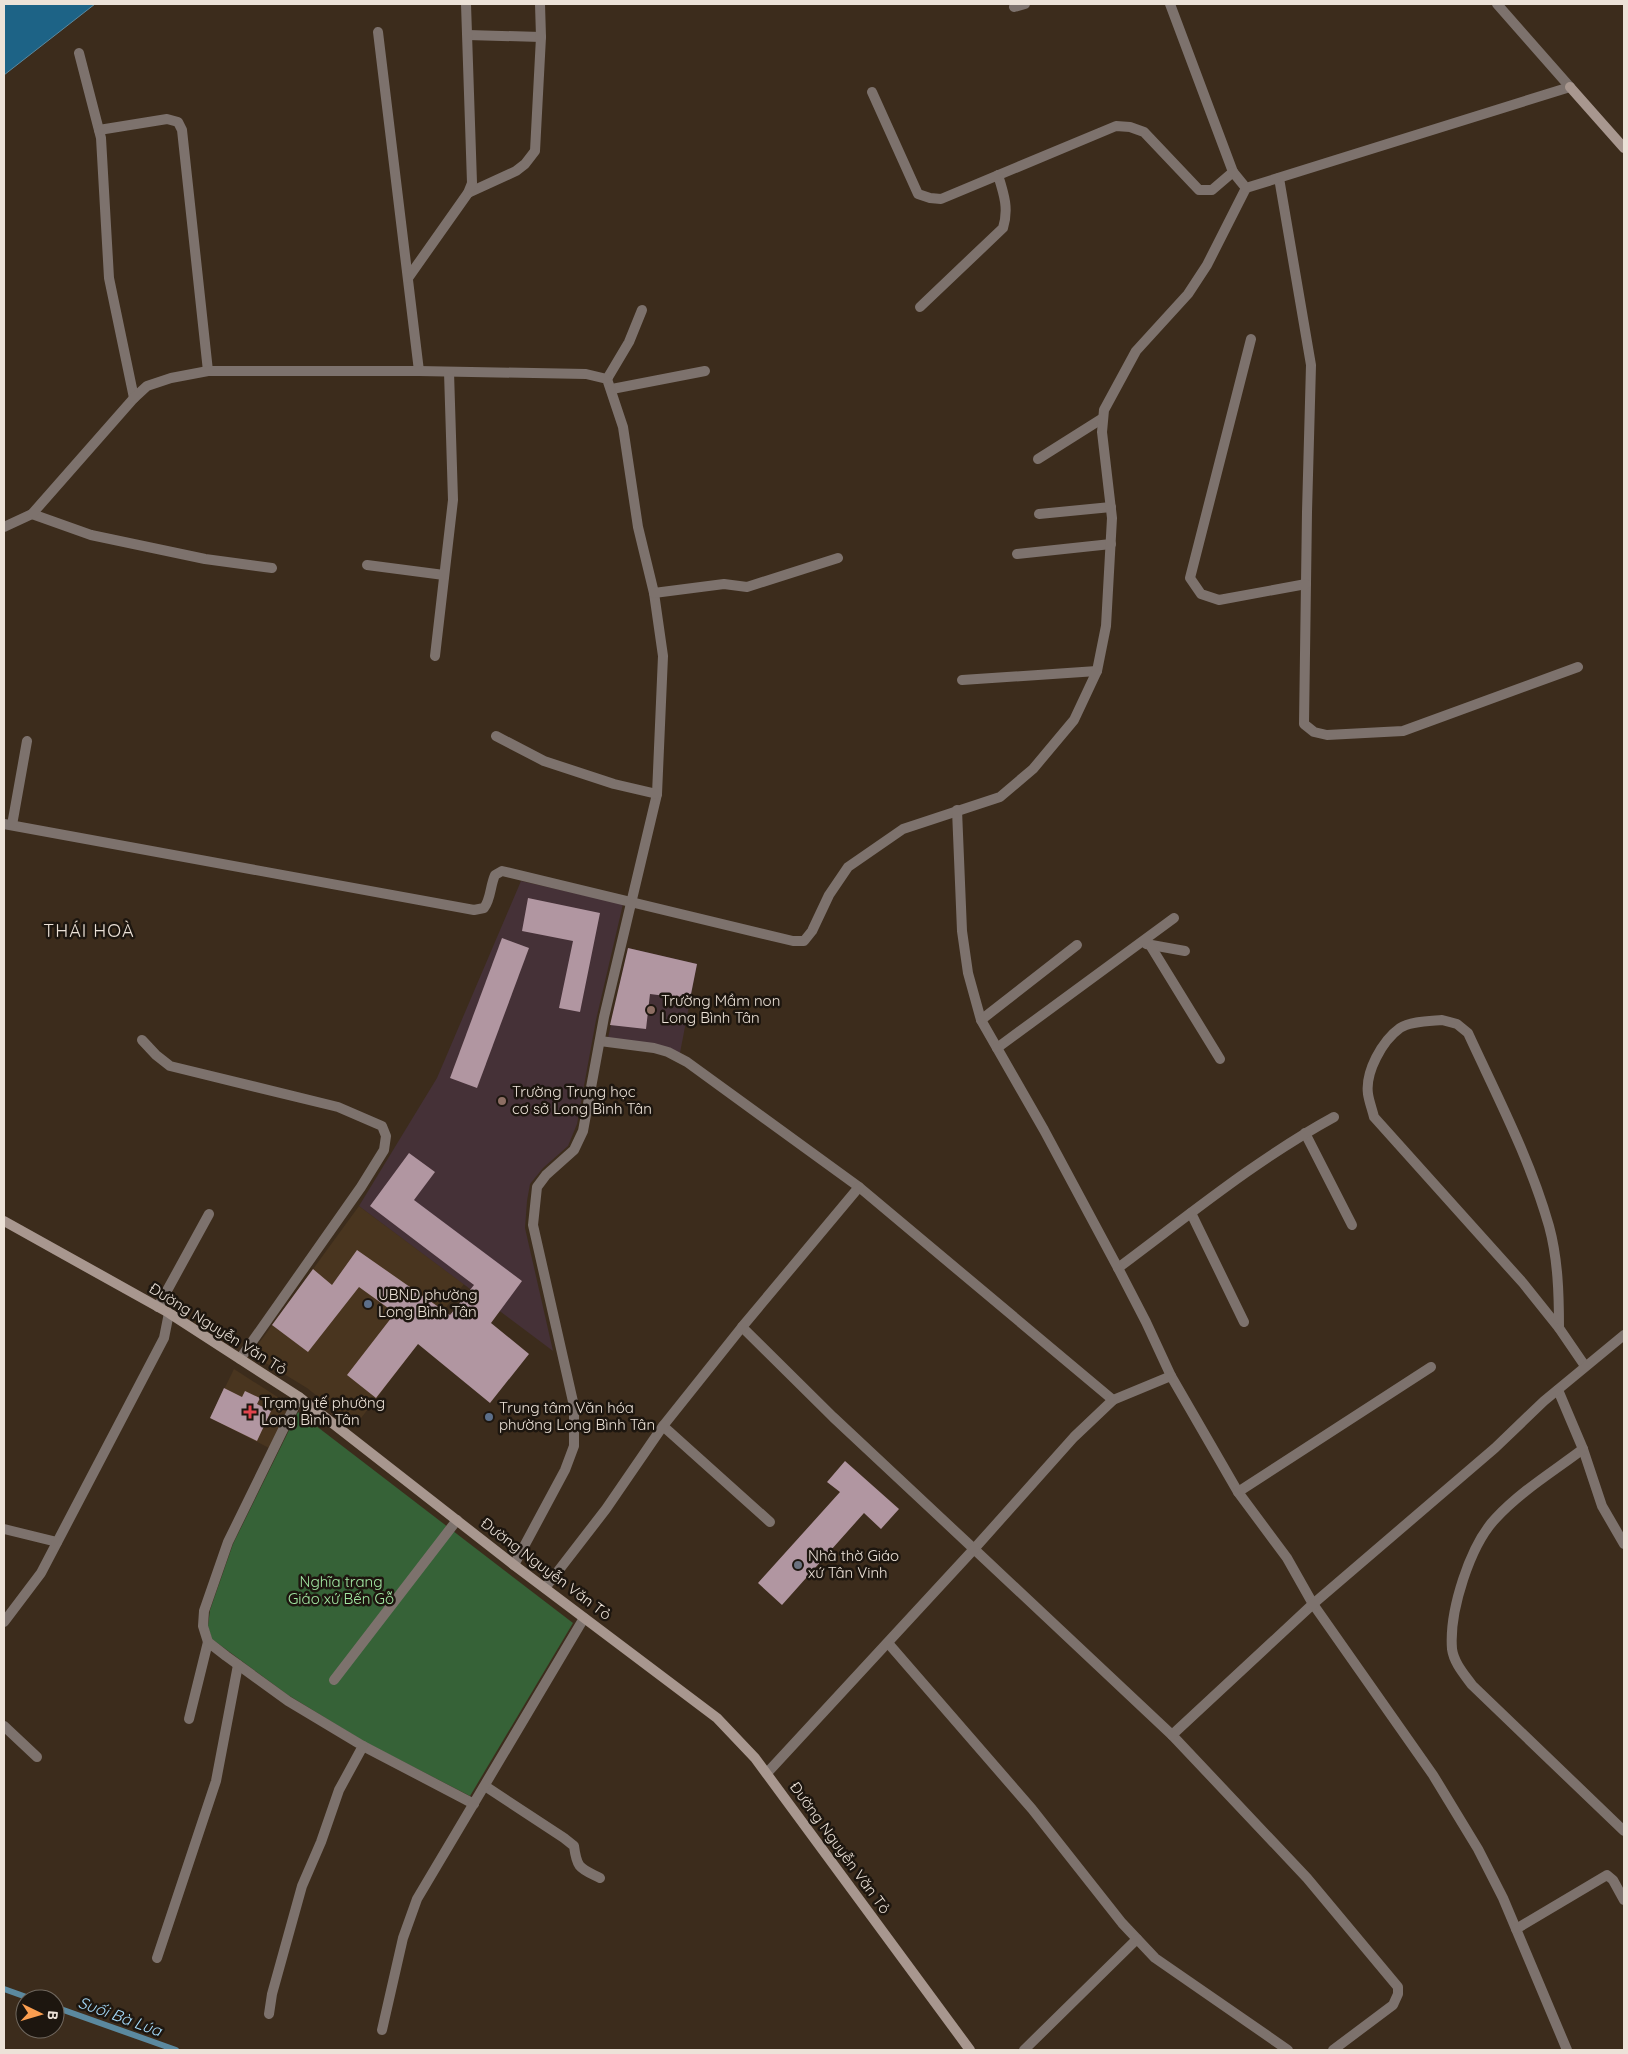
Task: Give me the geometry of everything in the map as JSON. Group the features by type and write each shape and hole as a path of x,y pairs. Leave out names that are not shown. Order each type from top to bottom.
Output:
{"street":[{"path":"408,278 468,193 472,183 466,4"},
{"path":"468,193 516,171 526,164 535,151 541,37 540,4"},
{"path":"1014,7 1025,4"},
{"path":"1170,4 1233,172 1246,188"},
{"path":"1497,4 1624,148"},
{"path":"378,32 419,371"},
{"path":"468,35 541,37"},
{"path":"79,54 98,130 109,278 134,398"},
{"path":"27,741 8,824 474,910 484,908 489,902 494,874 502,872 632,901 793,941 804,941 812,931 829,895 848,867 903,829 1000,797 1033,768 1074,720 1097,672 1106,626 1111,544 1111,507 1102,432 1104,410 1136,351 1188,294 1207,265 1246,188 1570,87"},
{"path":"872,92 918,194 930,198 942,199 1116,126 1130,127 1144,132 1199,190 1212,190 1233,172"},
{"path":"98,130 167,119 178,122 182,130 208,371"},
{"path":"920,307 1003,228 1006,218 1006,202 998,175"},
{"path":"1279,178 1311,365 1304,724 1314,732 1326,735 1403,731 1578,667"},
{"path":"607,379 629,342 642,310"},
{"path":"1250,338 1190,578 1201,594 1218,600 1306,584"},
{"path":"4,528 32,514 134,398 148,386 170,378 208,371 419,371 586,374 607,379"},
{"path":"612,389 705,371"},
{"path":"435,656 453,500 449,372"},
{"path":"514,1565 565,1470 574,1446 574,1406 533,1225 537,1187 546,1175 574,1150 583,1131 600,1041 658,794 664,656 654,593 638,527 623,427 612,389 607,379"},
{"path":"1038,458 1103,418"},
{"path":"1039,514 1111,507"},
{"path":"32,514 91,536 205,559 272,568"},
{"path":"1017,554 1111,544"},
{"path":"654,593 724,584 747,587 838,558"},
{"path":"368,565 444,575"},
{"path":"962,680 1097,672"},
{"path":"496,736 544,761 614,784 658,794"},
{"path":"957,810 962,932 968,973 981,1020 1118,1268 1171,1376 1238,1492 1287,1558 1313,1604 1433,1775 1478,1849 1503,1898 1567,2050"},
{"path":"997,1048 1145,944 1174,918"},
{"path":"1145,944 1185,951"},
{"path":"1145,944 1220,1060"},
{"path":"981,1020 1077,945"},
{"path":"1558,1328 1559,1288 1549,1226 1523,1153 1468,1033 1457,1024 1442,1020 1420,1022 1401,1027 1384,1045 1369,1076 1368,1093 1374,1117 1523,1283 1585,1366"},
{"path":"142,1040 170,1066 338,1107 382,1126 386,1136 384,1150 361,1187 240,1359"},
{"path":"600,1041 654,1048 668,1052 687,1062 859,1187 1113,1400"},
{"path":"1118,1268 1191,1213 1305,1133 1334,1117"},
{"path":"1305,1133 1352,1225"},
{"path":"545,1588 606,1509 663,1426 742,1327 859,1187"},
{"path":"1191,1213 1244,1322"},
{"path":"158,1306 209,1214"},
{"name":"Đường Nguyễn Văn Tỏ","path":"4,1221 158,1306 299,1398 514,1565 717,1718 756,1758 970,2050"},
{"path":"4,1622 41,1573 164,1338 169,1313"},
{"path":"742,1327 833,1417 1172,1735 1307,1878 1398,1987 1398,1994 1393,2005 1332,2050"},
{"path":"1172,1735 1313,1604 1495,1448 1585,1366 1624,1335"},
{"path":"1238,1492 1431,1367"},
{"path":"767,1773 974,1550 1074,1437 1113,1400 1171,1376"},
{"path":"1558,1390 1583,1449 1602,1506 1624,1544"},
{"path":"189,1719 208,1642 203,1626 204,1611 228,1542 299,1398"},
{"path":"663,1426 770,1522"},
{"path":"1583,1449 1495,1518 1480,1541 1456,1603 1452,1650 1458,1667 1472,1685 1624,1832"},
{"path":"334,1680 457,1520"},
{"path":"4,1529 57,1542"},
{"path":"382,2030 402,1938 417,1899 584,1618"},
{"path":"208,1642 288,1701 363,1746 474,1804"},
{"path":"888,1643 1032,1809 1122,1923 1155,1958 1288,2050"},
{"path":"157,1958 216,1781 238,1665"},
{"path":"4,1726 37,1756"},
{"path":"269,2014 272,1994 302,1886 321,1842 339,1790 363,1746"},
{"path":"485,1786 564,1838 574,1846 574,1859 578,1866 600,1878"},
{"path":"1516,1928 1607,1875 1613,1880 1624,1900"},
{"path":"1024,2050 1137,1939"}],"shaded area":[{"name":"Trường Trung học cơ sở Long Bình Tân","path":"521,881 623,904 596,1020 577,1124 568,1146 543,1168 530,1184 527,1201 525,1228 553,1351 359,1206 437,1078"},
{"name":"Trường Mầm non Long Bình Tân","path":"628,948 697,964 680,1053 608,1038"},
{"name":"UBND phường Long Bình Tân","path":"359,1206 464,1284 355,1426 307,1388 251,1354"},
{"name":"Trạm y tế phường Long Bình Tân","path":"234,1369 290,1405 269,1448 210,1418"}],"green space":[{"name":"Nghĩa trang Giáo xứ Bến Gỗ","path":"298,1412 573,1623 470,1796 365,1742 288,1695 212,1639 208,1626 210,1610 233,1544"}],"water":[{"path":"4,4 95,4 4,75"}],"building":[{"path":"528,898 600,913 580,1012 559,1008 573,941 522,931"},
{"path":"502,938 529,948 477,1088 450,1078"},
{"name":"Trường Mầm non Long Bình Tân","path":"628,948 697,964 690,999 650,994 646,1029 610,1025"},
{"path":"409,1153 435,1172 414,1200 522,1281 491,1323 529,1354 490,1403 418,1344 376,1398 347,1375 395,1313 359,1287 308,1352 272,1325 313,1269 332,1285 357,1250 450,1315 474,1285 370,1206"},
{"path":"224,1388 242,1397 245,1391 260,1398 257,1404 271,1411 257,1441 210,1418"},
{"path":"845,1461 899,1509 881,1529 864,1513 782,1605 758,1583 840,1492 827,1482"}],"waterway":[{"name":"Suối Bà Lúa","path":"4,1989 15,1993"},
{"name":"Suối Bà Lúa","path":"65,2011 176,2050"}],"place":[{"name":"Trường Mầm non Long Bình Tân","path":"651,1010"},
{"name":"Trường Trung học cơ sở Long Bình Tân","path":"502,1101"},
{"name":"UBND phường Long Bình Tân","path":"368,1304"},
{"name":"Trạm y tế phường Long Bình Tân","path":"250,1412"},
{"name":"Trung tâm Văn hóa phường Long Bình Tân","path":"489,1417"},
{"name":"Nhà thờ Giáo xứ Tân Vinh","path":"798,1565"}],"district":[{"name":"THÁI HOÀ","path":"89,931"}]}
